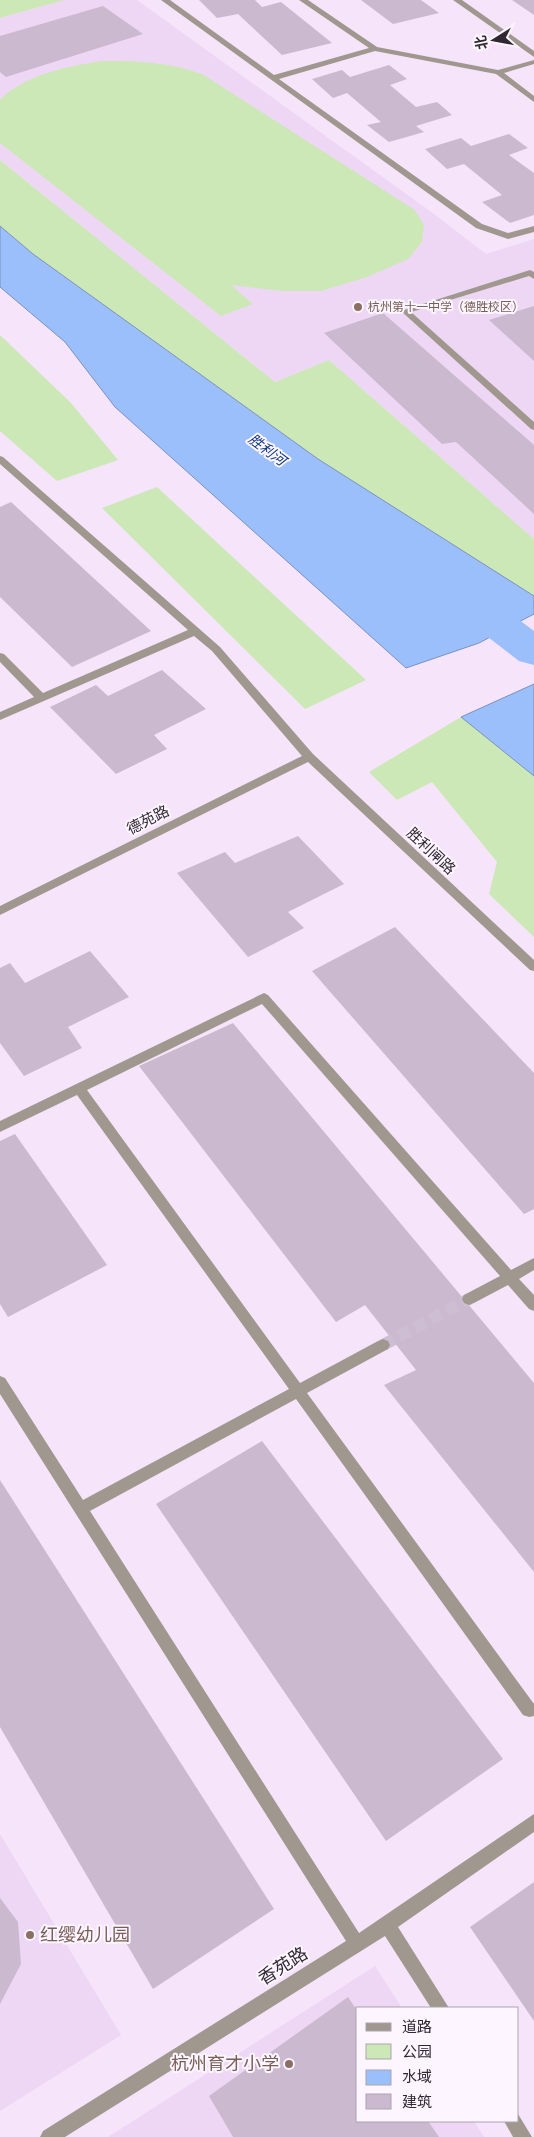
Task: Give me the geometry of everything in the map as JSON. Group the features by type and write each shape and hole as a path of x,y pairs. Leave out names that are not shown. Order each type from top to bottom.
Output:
{"street":[{"path":"165,0 479,226 508,236 534,229"},
{"path":"303,0 375,49 498,72 534,62"},
{"path":"456,0 534,54"},
{"path":"273,78 375,49"},
{"path":"498,72 534,100"},
{"path":"534,276 530,273 405,311 534,427"},
{"name":"胜利闸路","path":"0,459 216,649 308,757 534,967"},
{"path":"0,716 196,631"},
{"path":"0,656 41,698"},
{"name":"德苑路","path":"0,911 308,757"},
{"path":"0,1127 264,998 534,1305"},
{"path":"80,1089 530,1710"},
{"path":"469,1299 534,1264"},
{"path":"80,1508 383,1346"},
{"path":"0,1382 357,1944"},
{"name":"香苑路","path":"49,2137 387,1925 534,1822"},
{"path":"387,1925 440,2007"},
{"path":"514,2122 523,2137"}],"shaded area":[{"name":"杭州第十一中学（德胜校区）","path":"65,0 137,0 434,214 486,254 534,239 534,539 329,360 275,382 0,160 0,18"},
{"name":"红缨幼儿园","path":"0,1834 121,2035 0,2111"},
{"name":"杭州育才小学","path":"375,1966 401,2007 356,2007 356,2122 475,2122 484,2137 108,2137"}],"green space":[{"path":"0,0 65,0 0,18"},
{"path":"104,61 153,63 202,74 415,210 424,225 422,242 408,259 367,277 321,291 282,291 231,285 253,304 221,316 0,143 0,100 10,91 21,84 48,73 77,65"},
{"path":"0,160 275,382 329,360 534,539 534,596 318,459 33,254 0,226"},
{"path":"0,335 71,403 118,460 57,481 0,431"},
{"path":"157,487 366,680 305,709 102,508"},
{"path":"461,717 534,776 534,937 489,894 497,862 432,782 397,800 369,772"}],"water":[{"path":"0,226 33,254 318,459 534,596 534,614 479,643 406,668 115,407 65,342 0,287"},
{"path":"534,684 534,776 461,717"}],"building":[{"path":"199,0 255,0 262,7 281,2 332,43 282,55 238,14 217,18"},
{"path":"361,0 421,0 439,13 393,24"},
{"path":"512,0 534,0 534,15"},
{"path":"103,6 143,34 6,77 0,72 0,36"},
{"path":"389,65 407,79 390,85 416,107 437,102 452,115 416,126 424,132 389,142 367,125 381,122 347,93 333,98 312,79 342,70 350,77"},
{"path":"509,134 528,148 509,155 534,173 534,215 510,223 482,202 502,195 464,164 447,169 425,149 461,138 471,146"},
{"path":"534,306 534,361 489,320"},
{"path":"383,313 534,445 534,514 456,442 442,444 324,333"},
{"path":"11,502 151,631 72,667 0,597 0,507"},
{"path":"162,670 206,709 154,735 167,749 116,774 50,707 96,685 108,696"},
{"path":"298,836 344,884 288,912 304,928 248,957 177,873 225,852 235,863"},
{"path":"395,927 534,1073 534,1209 524,1214 312,971"},
{"path":"90,951 129,997 68,1027 82,1048 24,1076 0,1043 0,968 10,963 25,983"},
{"path":"233,1023 534,1383 534,1572 384,1385 416,1370 365,1305 336,1322 139,1066"},
{"path":"15,1134 107,1265 8,1317 0,1304 0,1141"},
{"path":"262,1441 503,1759 386,1841 156,1504"},
{"path":"0,1480 274,1909 153,1989 0,1727"},
{"path":"534,1882 534,2021 470,1927"},
{"path":"0,1898 18,1922 21,1964 0,2004"},
{"name":"杭州育才小学","path":"348,1997 356,2009 356,2122 429,2122 439,2137 233,2137 209,2096"}],"waterway":[{"name":"胜利河","path":"450,588 534,652"}],"tunnel":[{"path":"383,1345 469,1299"}],"place":[{"name":"杭州第十一中学（德胜校区）","path":"358,307"},
{"name":"红缨幼儿园","path":"30,1935"},
{"name":"杭州育才小学","path":"289,2064"}]}
